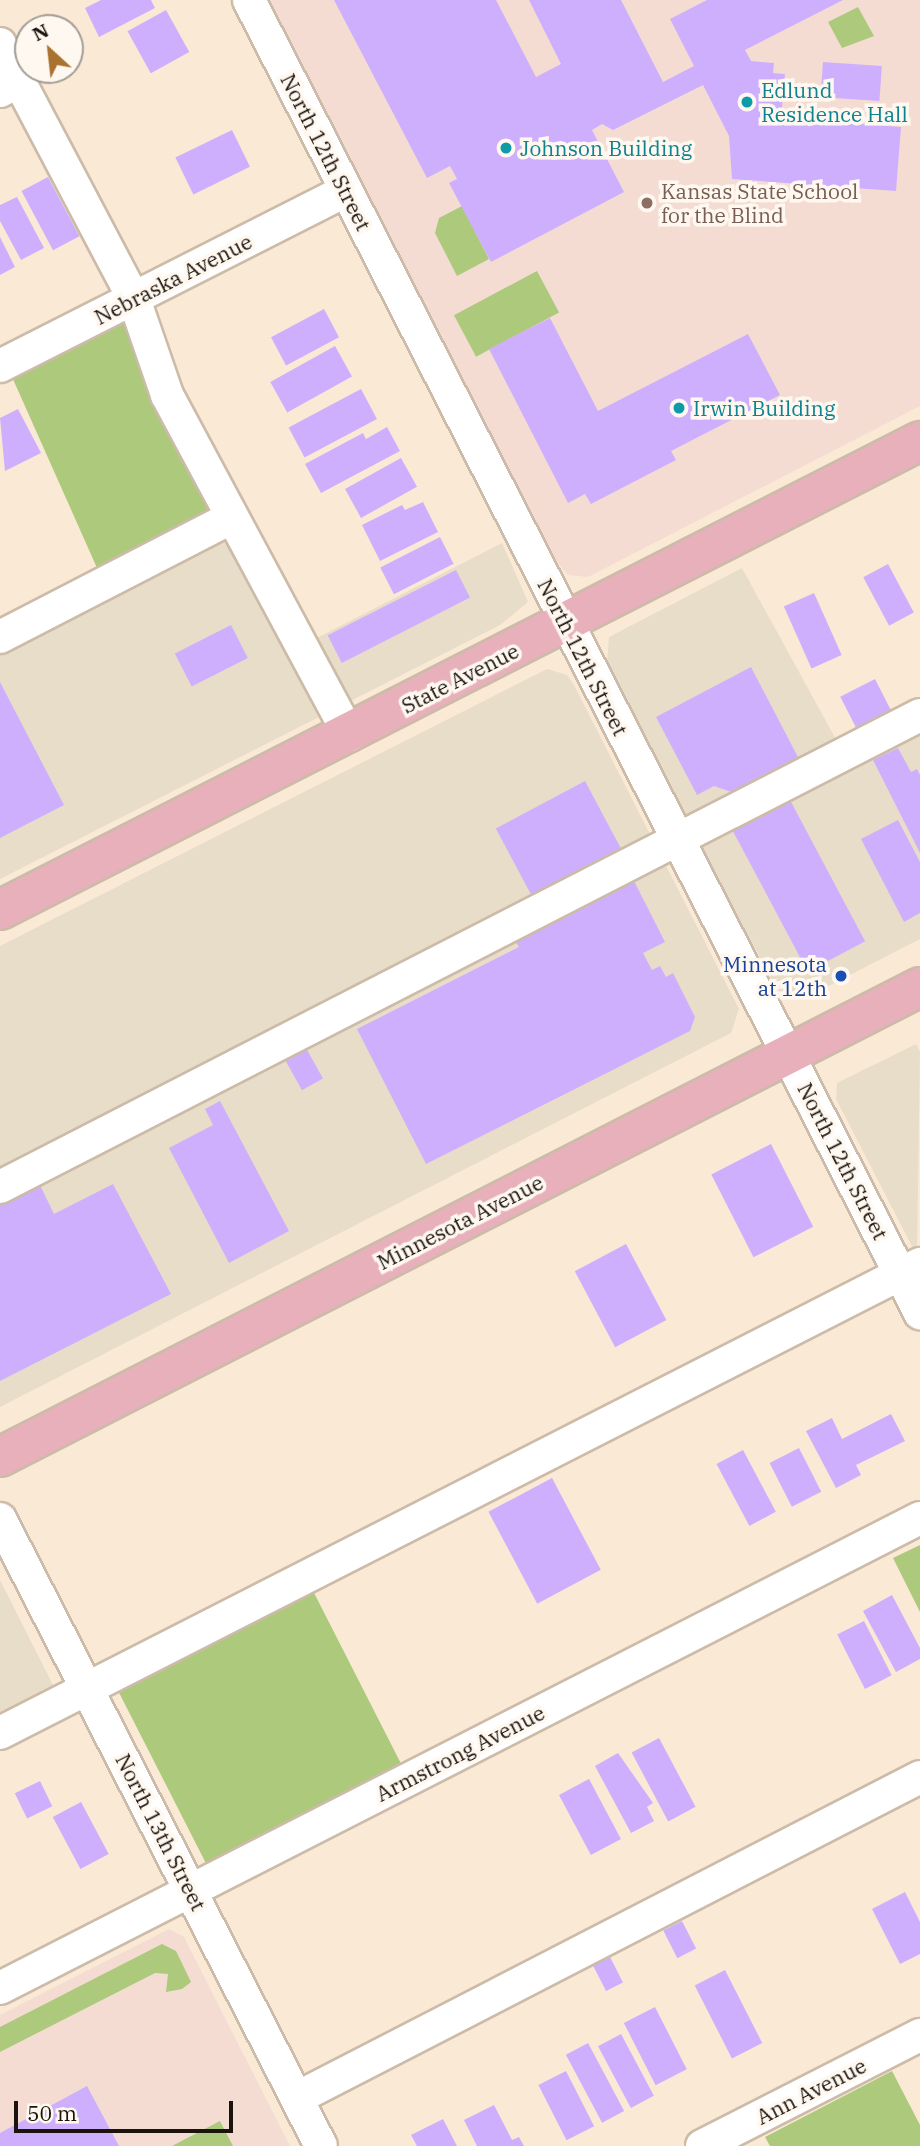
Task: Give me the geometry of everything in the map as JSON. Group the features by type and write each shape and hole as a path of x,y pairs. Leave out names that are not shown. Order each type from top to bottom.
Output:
{"main road":[{"name":"State Avenue","path":"0,910 349,735 919,442"},
{"name":"Minnesota Avenue","path":"0,1457 920,987"}],"street":[{"name":"North 12th Street","path":"249,0 677,840 789,1054 910,1269 920,1313"},
{"path":"0,44 9,86 134,299 167,395 349,735"},
{"name":"Nebraska Avenue","path":"0,366 345,191"},
{"path":"0,637 232,517"},
{"path":"0,1187 920,715"},
{"path":"0,1733 910,1269"},
{"name":"Armstrong Avenue","path":"0,1988 920,1518"},
{"name":"North 13th Street","path":"0,1519 321,2146"},
{"path":"297,2098 920,1777"},
{"name":"Ann Avenue","path":"702,2146 920,2035"}],"shaded area":[{"name":"Kansas State School for the Blind","path":"269,0 920,0 920,406 588,577 568,575 556,561"},
{"path":"243,518 311,641 502,543 528,602 500,625 0,879 0,646"},
{"path":"742,568 839,745 688,822 607,665 609,637"},
{"path":"547,669 567,675 574,685 739,1009 731,1033 0,1407 0,946"},
{"path":"920,727 920,939 813,994 798,999 780,995 697,840"},
{"path":"916,1044 920,1052 917,1256 836,1099 837,1083"},
{"path":"0,1580 57,1693 0,1722"},
{"path":"169,1929 184,1937 290,2146 0,2146 0,2015"}],"green space":[{"path":"858,7 874,36 842,48 828,22"},
{"path":"462,206 489,259 457,276 435,233 439,218"},
{"path":"537,271 559,312 476,357 454,315"},
{"path":"132,317 219,513 97,568 10,372"},
{"path":"920,1545 920,1612 893,1558"},
{"path":"310,1585 401,1763 206,1863 115,1684"},
{"path":"162,1944 176,1951 191,1982 182,1989 166,1992 168,1974 155,1973 0,2052 0,2027"},
{"path":"892,2071 920,2125 920,2146 770,2146 765,2137"},
{"path":"220,2121 233,2146 172,2146"}],"building":[{"path":"101,0 151,0 155,8 99,37 85,8"},
{"path":"334,0 496,0 536,77 561,64 529,0 621,0 663,82 694,66 670,19 707,0 843,0 745,50 751,61 774,63 773,73 785,74 781,118 901,127 896,191 732,179 729,136 703,85 613,130 602,124 592,130 624,192 491,262 449,183 457,179 450,166 427,178"},
{"path":"166,10 189,52 151,73 128,31"},
{"path":"823,62 882,66 879,101 821,97"},
{"path":"232,130 250,167 193,194 175,158"},
{"path":"48,177 79,236 53,250 22,191"},
{"path":"17,197 44,248 21,260 0,221 0,205"},
{"path":"0,237 15,267 0,275"},
{"path":"324,309 339,337 286,365 271,337"},
{"name":"Irwin Building","path":"550,318 598,411 748,334 780,395 671,451 676,460 591,504 585,494 568,503 489,349"},
{"path":"335,346 352,377 287,412 270,382"},
{"path":"361,389 377,419 305,458 289,427"},
{"path":"18,409 41,453 5,471 0,418"},
{"path":"387,427 400,451 321,493 305,464 363,433 366,439"},
{"path":"401,458 417,487 361,518 345,489"},
{"path":"423,502 438,532 380,561 362,525 402,505 405,510"},
{"path":"440,537 454,564 394,594 380,567"},
{"path":"888,564 914,613 889,626 863,577"},
{"path":"456,570 470,598 342,663 328,635"},
{"path":"814,593 842,655 812,669 784,606"},
{"path":"231,625 248,658 192,687 175,654"},
{"path":"751,667 800,761 737,794 714,786 697,795 656,717"},
{"path":"875,679 892,713 858,731 840,697"},
{"path":"0,682 64,805 0,838"},
{"path":"898,748 911,772 917,769 920,775 920,853 873,760"},
{"path":"585,781 622,850 532,897 496,828"},
{"path":"790,800 865,941 808,972 733,831"},
{"path":"898,820 920,862 920,913 904,922 861,839"},
{"path":"633,879 665,942 643,953 652,970 660,966 666,977 673,973 695,1017 690,1031 426,1164 357,1029 519,947 514,939"},
{"path":"306,1048 323,1079 302,1090 285,1060"},
{"path":"220,1101 289,1231 229,1263 169,1148 213,1125 205,1109"},
{"path":"771,1144 813,1227 754,1257 711,1174"},
{"path":"37,1179 54,1214 113,1184 171,1294 0,1381 0,1198"},
{"path":"626,1244 666,1320 615,1347 575,1271"},
{"path":"891,1414 905,1441 856,1465 861,1475 836,1488 806,1431 832,1418 842,1439"},
{"path":"799,1448 821,1492 792,1507 770,1463"},
{"path":"743,1450 776,1512 749,1526 717,1464"},
{"path":"552,1478 601,1570 537,1604 488,1512"},
{"path":"892,1595 920,1648 920,1659 896,1672 863,1611"},
{"path":"864,1621 892,1675 865,1689 837,1635"},
{"path":"659,1738 696,1807 668,1821 632,1753"},
{"path":"618,1753 653,1803 647,1807 654,1821 631,1833 595,1766"},
{"path":"589,1779 621,1839 591,1855 559,1795"},
{"path":"40,1781 52,1806 27,1818 15,1793"},
{"path":"81,1802 109,1854 80,1869 53,1817"},
{"path":"905,1892 920,1922 920,1954 900,1964 872,1909"},
{"path":"682,1921 696,1949 677,1958 663,1931"},
{"path":"608,1953 623,1982 606,1991 591,1962"},
{"path":"725,1970 762,2043 732,2058 695,1985"},
{"path":"655,2007 687,2069 656,2085 624,2023"},
{"path":"621,2034 654,2096 631,2108 598,2046"},
{"path":"588,2043 624,2111 602,2123 566,2055"},
{"path":"566,2071 594,2126 567,2140 538,2085"},
{"path":"87,2086 119,2146 0,2146 0,2133"},
{"path":"494,2105 512,2140 519,2137 524,2146 477,2146 464,2120"},
{"path":"443,2119 457,2146 417,2146 411,2135"}],"place":[{"name":"Edlund Residence Hall","path":"747,102"},
{"name":"Johnson Building","path":"506,148"},
{"name":"Kansas State School for the Blind","path":"647,203"},
{"name":"Irwin Building","path":"679,408"},
{"name":"Minnesota at 12th","path":"841,976"}]}
